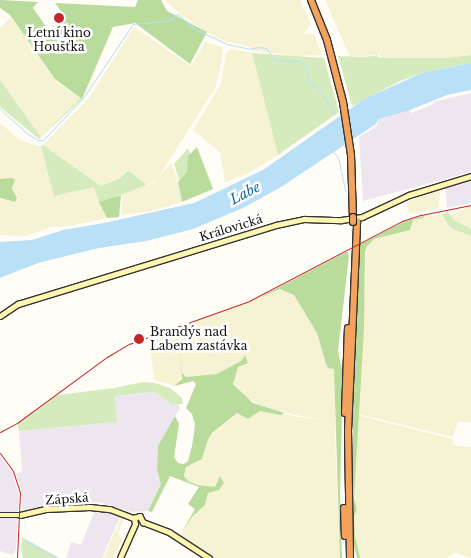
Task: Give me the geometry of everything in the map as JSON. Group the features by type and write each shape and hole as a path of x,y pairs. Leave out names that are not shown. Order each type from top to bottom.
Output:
{"highway":[{"path":"311,0 333,52"},
{"path":"315,0 347,101 353,154 355,219 348,431 349,541 352,558"},
{"path":"346,558 344,430 355,219"}],"main road":[{"name":"Královická","path":"0,316 18,304 273,226 298,220 362,218 409,195 471,176"},
{"name":"Zápská","path":"0,516 14,516 46,509 86,506 105,508 134,518 140,516 143,522"},
{"path":"120,558 134,524 134,518"},
{"path":"134,524 140,525 143,522 169,532 209,558"}],"shaded area":[{"path":"165,0 300,0 311,24 303,34 314,34 322,55 297,56 252,51 251,47 227,42 213,36 182,16"},
{"path":"325,0 471,0 471,55 446,58 390,58 377,55 350,57"},
{"path":"11,17 56,81 80,98 41,137 0,80 0,28"},
{"path":"134,27 191,66 205,42 221,47 223,51 219,75 215,88 158,178 147,185 127,169 119,179 101,186 43,145 89,98"},
{"path":"231,49 252,53 278,155 248,173 225,182 220,152 193,130 221,84 226,53"},
{"path":"471,93 471,172 363,201 359,137 377,126 379,119 409,109 411,113 434,104 433,102"},
{"path":"0,123 20,140 41,147 46,165 94,187 107,218 70,226 51,227 26,236 0,235 0,199 13,202 17,196 12,188 15,180 0,179"},
{"path":"171,163 177,178 182,202 151,211 122,215 122,194 153,183"},
{"path":"471,179 471,203 447,208 445,186"},
{"path":"444,187 440,193 439,208 409,214 407,202"},
{"path":"471,206 471,229 460,225 450,215"},
{"path":"440,214 451,228 471,236 471,422 458,422 453,437 358,414 367,246 374,239 411,229 411,221 414,219"},
{"path":"282,289 294,295 305,311 317,333 326,364 328,368 334,368 335,372 335,436 340,558 213,558 180,536 189,520 205,505 208,493 215,491 224,483 222,479 219,479 215,487 198,485 188,481 184,476 186,467 202,459 211,435 237,413 249,419 260,411 328,421 270,410 247,398 232,381 238,367 248,363 245,355 241,361 217,374 186,377 182,373 179,383 173,386 155,380 148,340"},
{"path":"154,392 173,405 179,405 180,408 158,446 157,470 161,484 148,511 132,512 99,502 66,504 22,513 22,492 16,474 22,471 19,431 117,422 115,396"},
{"path":"358,415 453,439 453,445 471,447 471,558 456,553 447,558 360,558 357,550 354,517 357,509 354,499"},
{"path":"0,456 12,472 19,496 16,549 13,555 0,551"},
{"path":"95,510 121,515 102,558 66,558 71,542 81,545"},
{"path":"122,516 124,519 118,533 123,539 113,558 103,558"}],"green space":[{"path":"0,0 38,2 33,8 49,31 62,26 65,17 55,3 135,7 138,0 161,0 167,11 207,32 190,64 135,23 113,27 82,99 55,79 10,15 0,8"},
{"path":"252,53 324,58 339,112 278,155"},
{"path":"377,54 377,57 390,58 446,58 471,55 471,63 422,73 400,81 352,106 338,56 358,57 375,56"},
{"path":"0,80 41,137 80,98 82,99 39,139 0,107"},
{"path":"43,145 101,186 119,179 128,170 147,185 101,202 99,202 94,187 54,196 41,146"},
{"path":"197,147 213,189 182,202 178,182 187,172 188,156"},
{"path":"188,148 195,169 180,182 174,164"},
{"path":"12,178 15,180 12,188 17,198 15,202 0,198 0,179"},
{"path":"121,195 119,217 107,218 99,202"},
{"path":"448,212 454,220 471,229 471,236 451,228 441,214"},
{"path":"426,215 423,218 413,220 410,230 374,239 367,246 365,252 364,328 354,499 357,509 354,517 355,536 360,558 357,558 352,537 353,392 359,245 403,222"},
{"path":"348,252 349,256 338,351 343,375 340,492 342,558 340,558 334,369 328,368 317,333 294,295 280,289 255,300"},
{"path":"180,350 182,373 186,377 217,374 241,361 245,355 248,363 238,367 233,384 253,403 284,413 281,415 260,411 248,419 237,413 212,433 202,459 186,467 184,476 188,481 198,485 215,487 220,476 224,483 219,490 208,493 205,505 192,517 182,532 195,509 188,504 199,487 170,476 152,512 148,511 161,484 157,470 158,446 175,416 179,424 174,457 178,463 184,464 188,461 192,446 195,425 192,414 186,408 196,384 193,381 174,386 182,379"},
{"path":"143,382 155,383 170,388 182,398 183,404 173,405 154,392 115,396 117,422 19,431 18,424 58,395 114,388"},
{"path":"22,537 59,558 23,558 21,548"}],"water":[{"name":"Labe","path":"471,63 471,90 447,95 410,110 379,119 376,124 281,187 243,208 193,229 146,241 99,248 38,263 0,278 0,242 32,240 63,230 194,203 263,170 364,99 422,73"}],"waterway":[{"path":"0,109 28,134 38,140 43,140 83,98 133,24 170,20 177,14 197,30 227,44 250,49 266,48 274,60 301,61 305,65 309,81 321,92 335,114"},
{"path":"333,152 338,157 345,191"},
{"path":"24,540 56,558"}],"railway":[{"path":"0,432 17,423 107,357 129,344 249,301 402,221 421,215 471,205"},
{"path":"0,453 13,471 20,492 17,558"}],"place":[{"name":"Letní kino Houšťka","path":"59,18"},
{"name":"Brandýs nad Labem zastávka","path":"139,339"}]}
